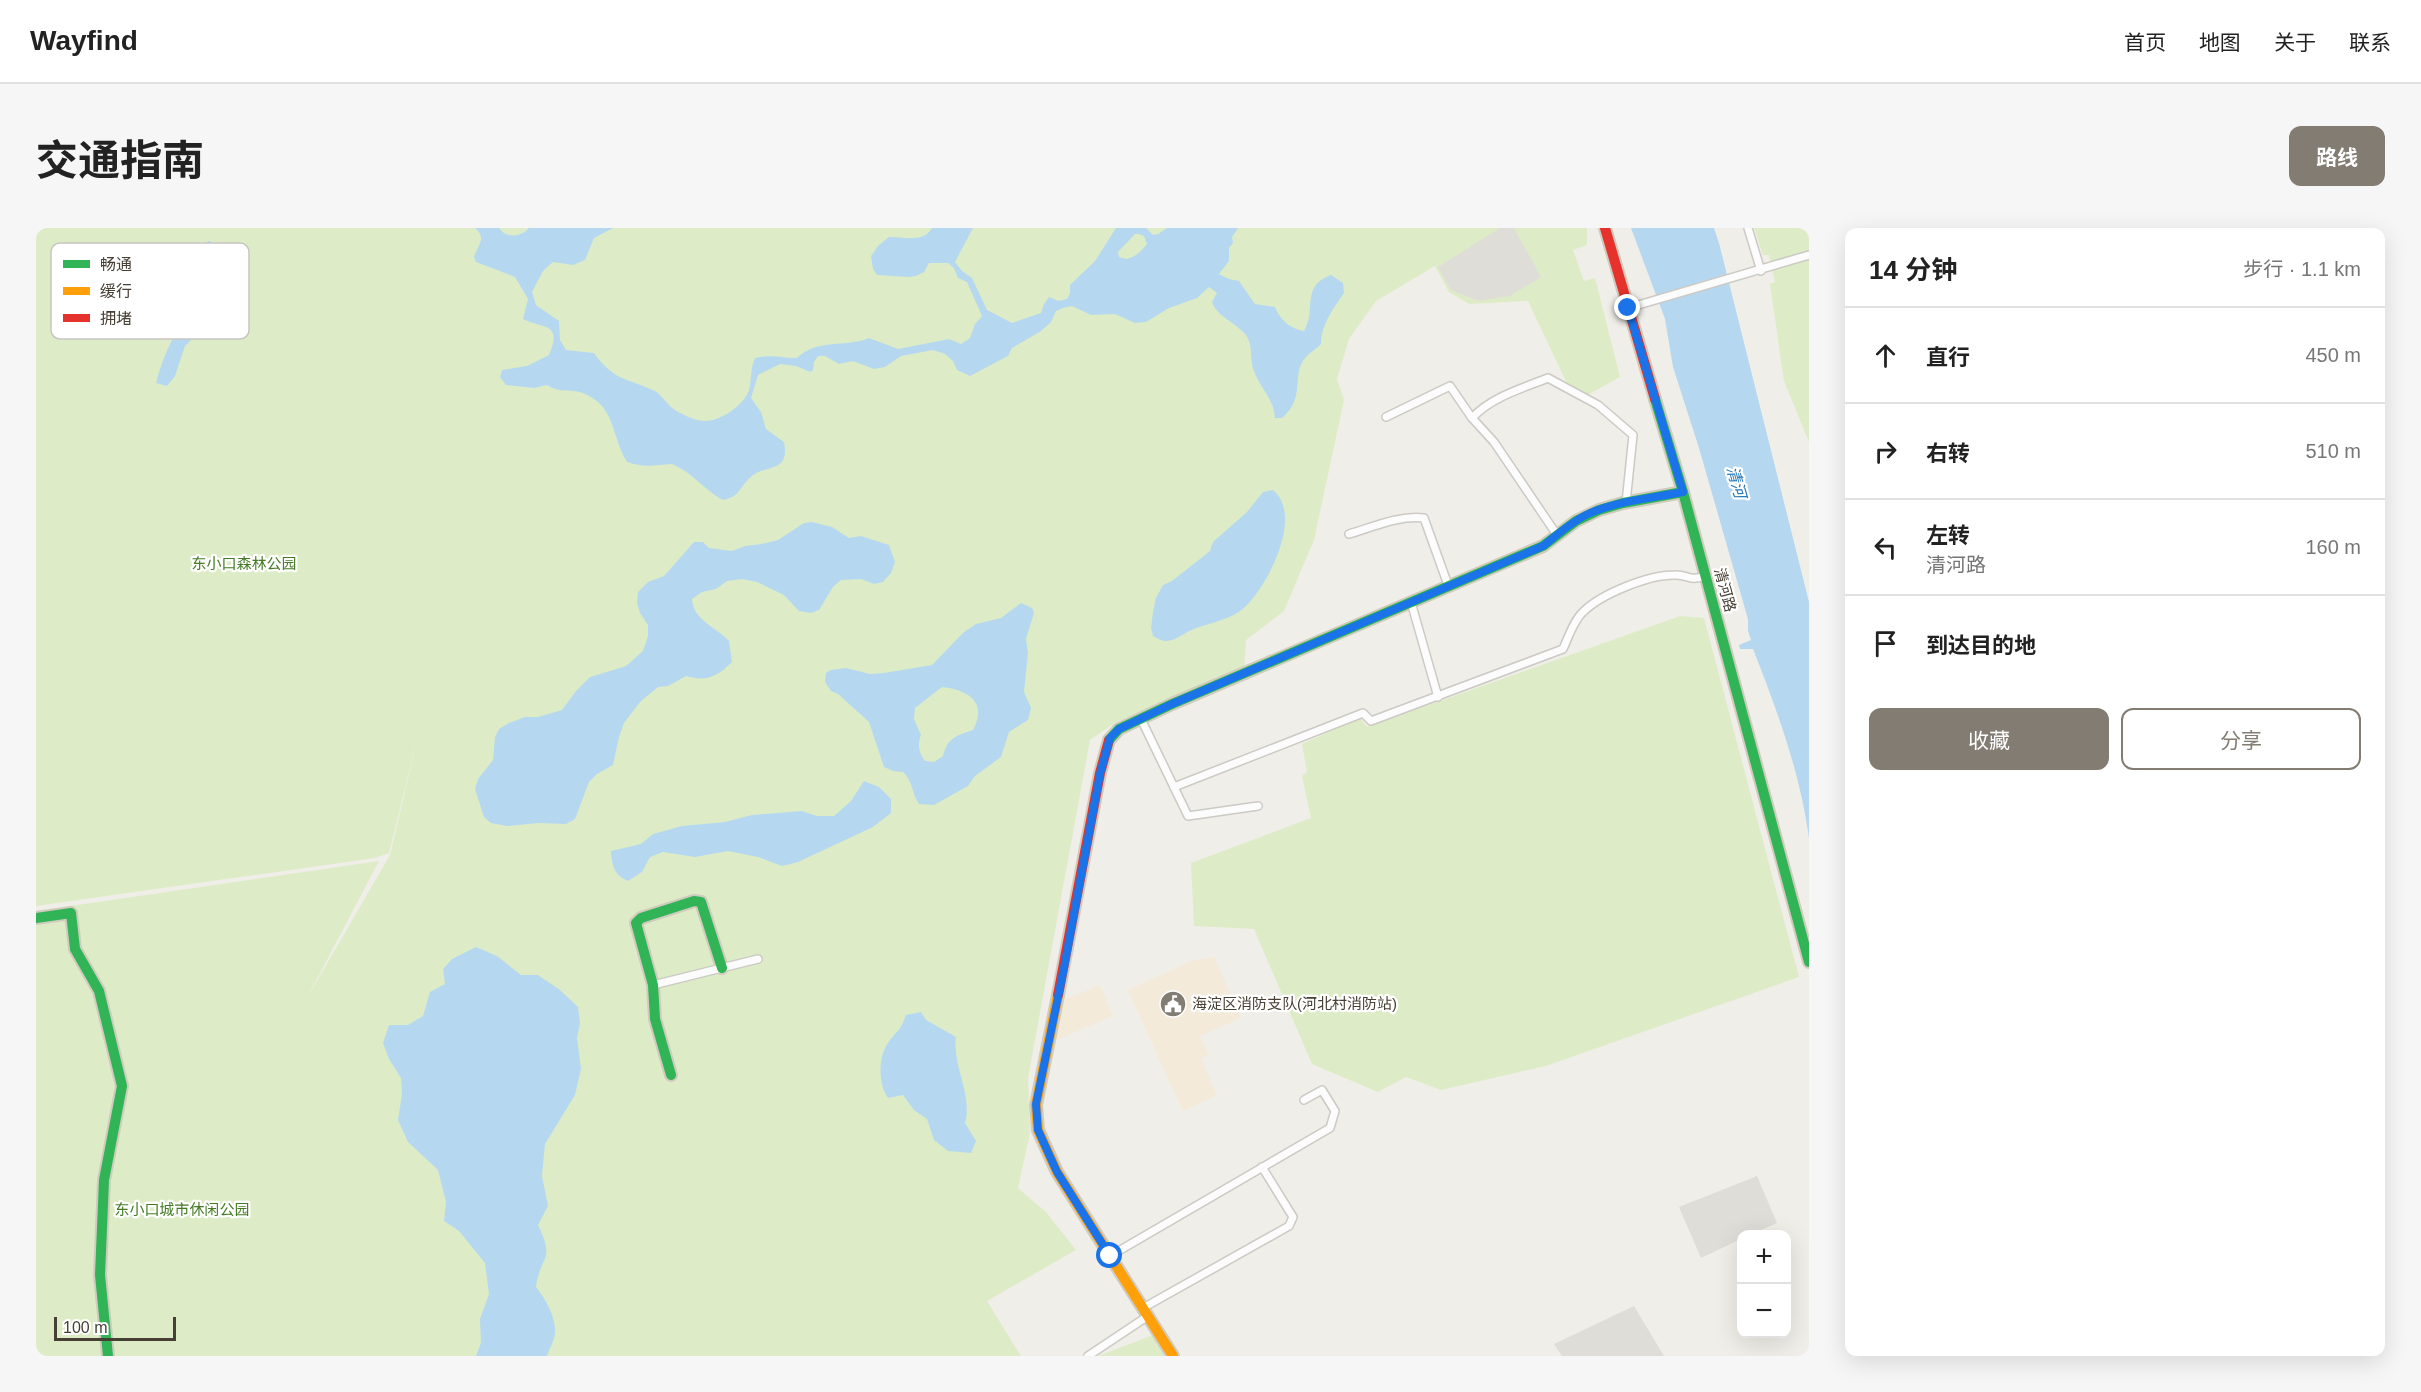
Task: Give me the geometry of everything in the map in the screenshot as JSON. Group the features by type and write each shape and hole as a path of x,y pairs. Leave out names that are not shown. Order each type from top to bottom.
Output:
{"street":[{"name":"清河路","path":"1605,228 1683,492 1809,962"},
{"path":"1748,228 1761,271"},
{"path":"1628,308 1761,271 1809,255"},
{"path":"1472,418 1491,403 1548,378 1598,405 1634,435 1626,503"},
{"path":"1386,417 1450,386 1472,418 1494,442 1557,535"},
{"path":"1173,1356 1057,1172 1038,1130 1036,1104 1110,738 1119,729 1142,718 1543,546 1569,525 1588,514 1626,503 1683,492"},
{"path":"1349,534 1395,520 1413,517 1424,519 1449,585"},
{"path":"1174,787 1363,712 1371,721 1438,698 1563,649 1582,612 1616,592 1641,581 1675,574 1693,580 1706,576"},
{"path":"1411,602 1438,698"},
{"path":"1142,718 1188,816 1258,806"},
{"path":"671,1075 655,1019 653,985 636,923 641,918 694,901 701,903 722,968"},
{"path":"36,918 71,913 75,949 99,991 122,1086 104,1180 100,1275 108,1356"},
{"path":"653,985 758,959"},
{"path":"1110,1256 1329,1128 1335,1111 1322,1090 1304,1100"},
{"path":"1088,1356 1145,1312 1289,1226 1293,1217 1262,1167"}],"shaded area":[{"path":"1500,228 1514,228 1541,277 1510,296 1478,301 1451,290 1438,267"},
{"path":"1214,957 1241,1018 1200,1036 1209,1055 1201,1059 1217,1095 1183,1111 1128,990 1191,961"},
{"path":"1100,985 1113,1016 1052,1042 1062,1001"},
{"path":"1757,1176 1777,1223 1761,1230 1737,1230 1737,1241 1701,1258 1679,1207"},
{"path":"1634,1306 1664,1356 1562,1356 1554,1344"}],"green space":[{"path":"36,228 1587,228 1587,245 1573,250 1584,281 1595,278 1620,377 1582,398 1572,394 1528,301 1469,304 1449,292 1435,266 1376,301 1349,339 1337,379 1344,400 1314,540 1284,611 1246,640 1244,669 1116,722 1090,740 1028,1078 1030,1133 1018,1188 1046,1212 1076,1250 987,1301 1021,1356 36,1356 36,911 379,861 307,998 390,855 419,732 389,853 375,858 36,906"},
{"path":"1754,228 1809,228 1809,442 1784,381 1770,284 1775,282 1769,255 1763,255"},
{"path":"1680,616 1704,618 1799,977 1546,1066 1441,1090 1406,1077 1378,1092 1312,1064 1254,929 1194,926 1191,863 1311,818 1302,776 1307,772 1302,744 1360,718 1367,727"},
{"path":"1156,1334 1169,1356 1098,1356"}],"water":[{"path":"475,228 499,228 502,232 514,236 529,228 613,228 594,238 585,260 573,265 553,262 543,271 532,292 536,305 559,321 560,340 566,350 594,353 615,374 655,391 672,408 682,414 705,421 725,415 746,396 755,358 771,356 797,358 814,348 869,338 898,349 949,339 961,344 970,338 975,324 982,316 967,282 958,278 954,268 948,263 929,263 924,272 908,277 877,275 873,269 871,256 889,237 924,236 932,228 973,228 955,262 972,278 987,310 1012,323 1041,313 1049,297 1059,301 1067,299 1070,285 1095,261 1116,228 1146,228 1153,235 1167,228 1238,228 1229,248 1229,261 1219,274 1239,281 1255,304 1275,307 1283,320 1299,330 1304,331 1308,323 1312,292 1321,280 1331,275 1343,283 1344,293 1325,324 1321,344 1301,364 1294,402 1282,418 1275,418 1272,405 1257,377 1248,338 1214,307 1212,302 1217,293 1209,287 1197,298 1169,308 1146,322 1135,323 1115,314 1091,315 1072,306 1063,308 1056,311 1051,322 1041,331 1012,348 1008,356 970,376 957,370 953,361 945,354 933,350 901,356 885,367 874,369 853,361 839,364 825,356 818,356 810,372 796,366 780,364 758,375 751,398 761,412 766,429 784,442 784,459 776,466 752,476 734,496 723,500 672,464 644,466 627,462 602,406 583,393 547,385 534,388 506,385 500,377 502,370 527,366 549,355 554,337 549,328 523,319 528,299 515,277 476,262 474,257 481,238","holes":["1135,234 1144,236 1147,244 1136,255 1127,259 1119,257 1118,252"]},
{"name":"清河","path":"1631,228 1714,228 1719,243 1809,602 1809,838 1794,765 1771,695 1753,649 1740,649 1739,645 1751,640 1748,619 1699,448 1673,367 1665,319"},
{"path":"173,339 192,339 185,346 175,376 167,386 156,383"},
{"path":"1273,490 1282,502 1285,516 1284,533 1272,567 1254,597 1234,615 1194,629 1170,641 1153,636 1151,628 1153,612 1156,598 1163,585 1172,581 1210,551 1213,542 1247,512 1263,492"},
{"path":"812,522 832,527 849,538 861,536 889,545 895,562 891,573 883,582 874,584 861,579 841,580 833,587 819,610 811,613 799,611 784,595 757,582 742,579 727,581 716,589 702,592 692,599 693,606 706,623 729,641 732,662 711,677 686,676 668,686 658,687 640,702 624,723 613,765 597,774 589,782 575,819 566,824 538,823 507,826 491,823 484,817 475,789 478,779 493,760 495,737 499,729 525,717 538,717 562,710 590,677 626,666 643,651 648,636 648,625 637,603 638,592 648,582 664,576 694,542 703,542 709,548 732,551 745,546 778,540 804,523"},
{"path":"1021,603 1032,608 1034,613 1026,639 1028,653 1024,692 1031,708 1028,720 1009,732 1001,757 975,776 968,786 934,805 919,804 903,772 884,767 869,722 838,694 831,691 825,682 826,673 846,668 870,674 884,673 932,665 964,632 976,624 1001,618","holes":["942,687 960,691 973,699 977,705 977,720 973,730 950,741 943,756 934,762 925,761 919,749 921,735 914,719 915,708"]},
{"path":"864,781 879,787 891,799 891,813 873,827 798,862 782,866 758,857 728,851 695,857 663,852 650,857 642,872 628,881 617,873 613,866 611,851 641,844 653,834 682,826 725,822 752,815 802,811 817,816 834,816 851,801"},
{"path":"476,947 497,956 521,975 538,975 560,990 578,1007 580,1023 577,1038 581,1069 575,1095 545,1144 542,1176 548,1206 538,1225 546,1252 536,1287 549,1308 555,1326 554,1338 547,1356 476,1356 481,1343 480,1319 489,1294 485,1263 459,1231 444,1221 446,1202 438,1170 408,1142 398,1120 402,1094 401,1078 389,1059 383,1043 389,1025 408,1025 423,1016 430,992 445,984 443,969 452,959"},
{"path":"921,1012 926,1020 956,1037 957,1059 965,1091 967,1112 965,1123 976,1141 971,1153 948,1151 934,1140 927,1119 914,1110 903,1095 888,1098 882,1085 880,1070 882,1056 888,1043 900,1028 906,1015"}],"traffic: fast":[{"path":"1655,399 1683,492 1809,962"},
{"path":"1109,740 1119,729 1172,704 1543,546 1576,521 1599,510 1623,503 1683,492"},
{"path":"671,1075 655,1019 653,985 636,923 641,918 694,901 701,902 722,968"},
{"path":"36,918 71,913 75,949 99,991 122,1086 104,1180 100,1275 108,1356"}],"traffic: slow":[{"path":"1058,995 1036,1105 1038,1130 1057,1172 1173,1356"}],"traffic: jam":[{"path":"1605,228 1655,399"},
{"path":"1058,995 1100,773 1109,740"}],"place":[{"name":"海淀区消防支队(河北村消防站)","path":"1173,1004"}],"route":[{"path":"1110,1256 1057,1172 1038,1130 1036,1104 1100,774 1110,738 1119,729 1172,704 1543,546 1569,525 1588,514 1611,506 1683,492 1628,308"}],"park label":[{"name":"东小口森林公园","path":"244,564"},
{"name":"东小口城市休闲公园","path":"182,1210"}]}
